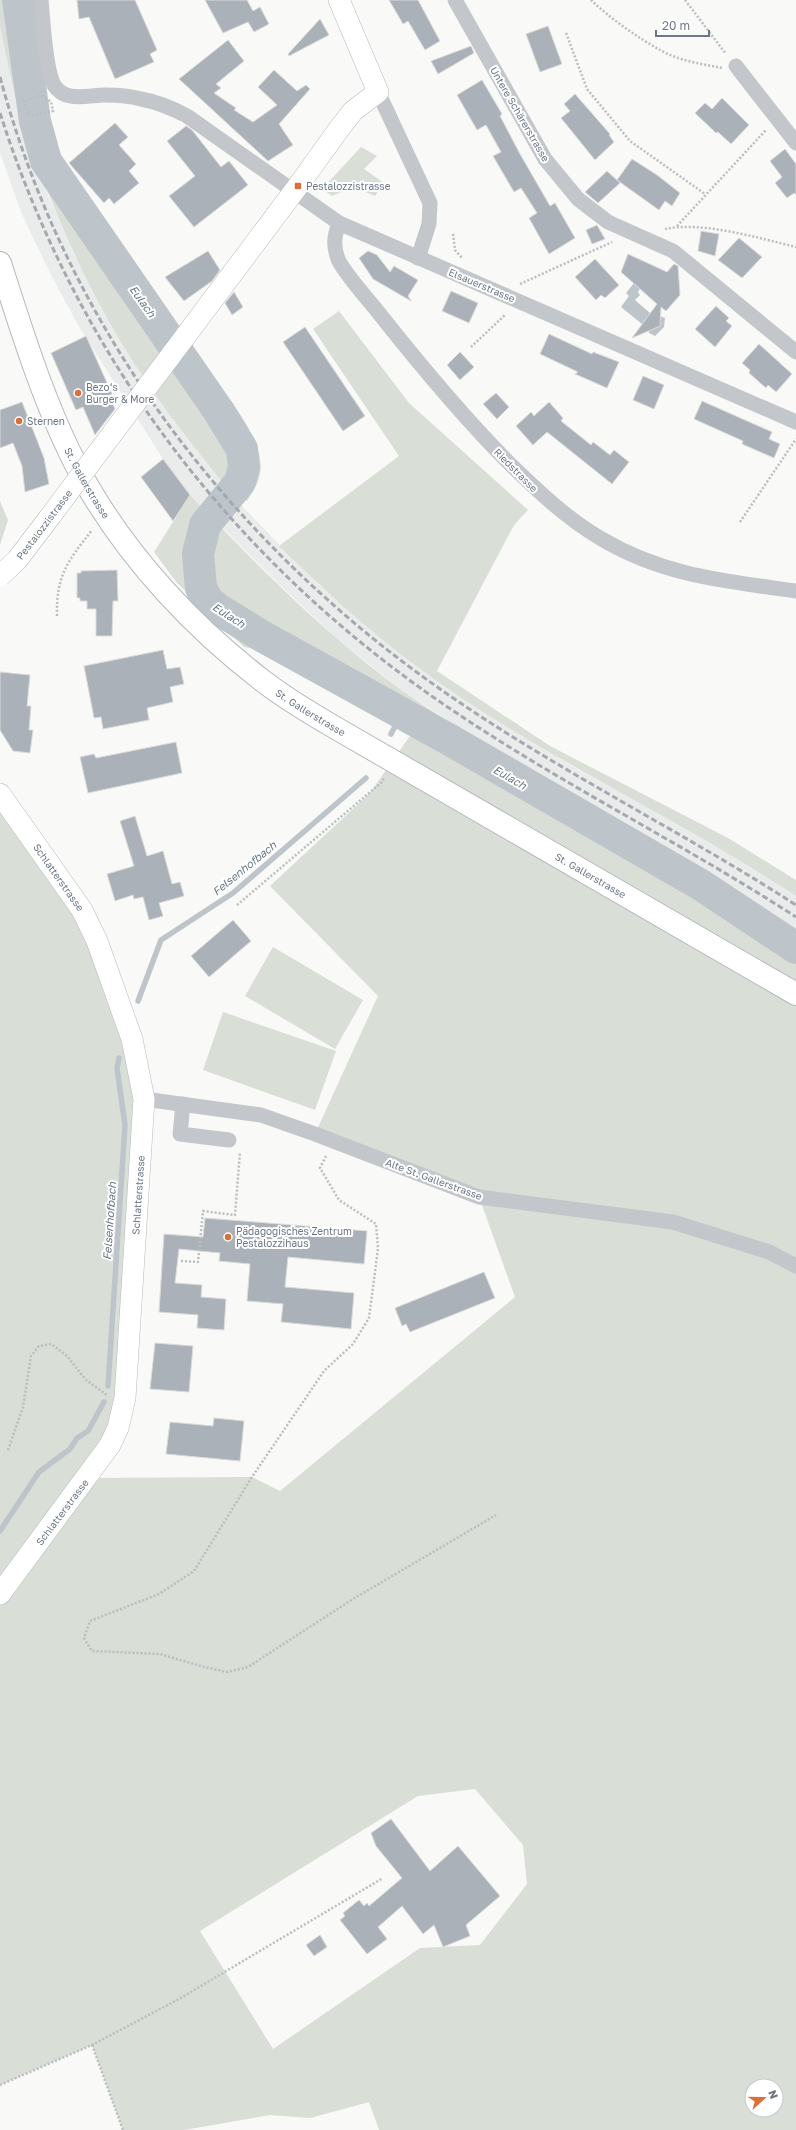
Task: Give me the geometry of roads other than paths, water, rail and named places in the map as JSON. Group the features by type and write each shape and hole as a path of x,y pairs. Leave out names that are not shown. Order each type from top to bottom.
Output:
{"main road":[{"name":"St. Gallerstrasse","path":"0,263 41,381 69,450 86,484 126,544 156,581 182,608 241,663 264,682 299,706 796,994"}],"street":[{"name":"Elsauerstrasse","path":"41,0 47,58 54,84 62,94 75,97 106,95 141,98 171,107 187,116 339,223 796,422"},
{"path":"339,0 378,92 430,203 429,224 418,258"},
{"name":"Untere Schärerstrasse","path":"455,0 545,159 578,198 608,222 673,251 796,352"},
{"path":"736,66 796,143"},
{"name":"Pestalozzistrasse","path":"0,576 17,560 51,516 353,111 378,92"},
{"name":"Riedstrasse","path":"339,223 333,238 338,260 403,343 480,434 545,499 600,538 649,563 670,570 719,580 796,591"},
{"name":"Schlatterstrasse","path":"0,794 82,910 98,941 132,1039 144,1099 125,1398 118,1428 110,1445 0,1594"},
{"name":"Alte St. Gallerstrasse","path":"144,1099 261,1115 479,1197 673,1222 769,1252 796,1266"},
{"path":"182,1104 180,1134 229,1140"}],"waterway":[{"name":"Eulach","path":"18,0 35,121 46,161 218,410 242,449 244,467 240,482 205,525 198,554 201,588 208,601 218,609 260,635 450,740 701,885 796,948"},
{"name":"Eulach","path":"30,129 35,121"},
{"name":"Felsenhofbach","path":"391,734 401,715"},
{"name":"Felsenhofbach","path":"138,1001 161,940 233,893 366,778"},
{"name":"Felsenhofbach","path":"108,1386 125,1125 117,1068 119,1058"},
{"name":"Felsenhofbach","path":"0,1531 39,1472 70,1449 77,1438 88,1431 104,1402"}],"railway":[{"path":"0,77 31,172 70,263 118,349 173,431 235,507 304,578 379,643 459,702 542,755 712,854 796,905"},
{"path":"0,113 34,205 74,292 122,374 176,452 237,525 304,592 376,655 455,712 539,765 711,865 796,917"}],"place":[{"name":"Pestalozzistrasse","path":"298,186"},
{"name":"Bezo‘s Burger & More","path":"78,393"},
{"name":"Sternen","path":"19,421"},
{"name":"Pädagogisches Zentrum Pestalozzihaus","path":"228,1237"}]}
